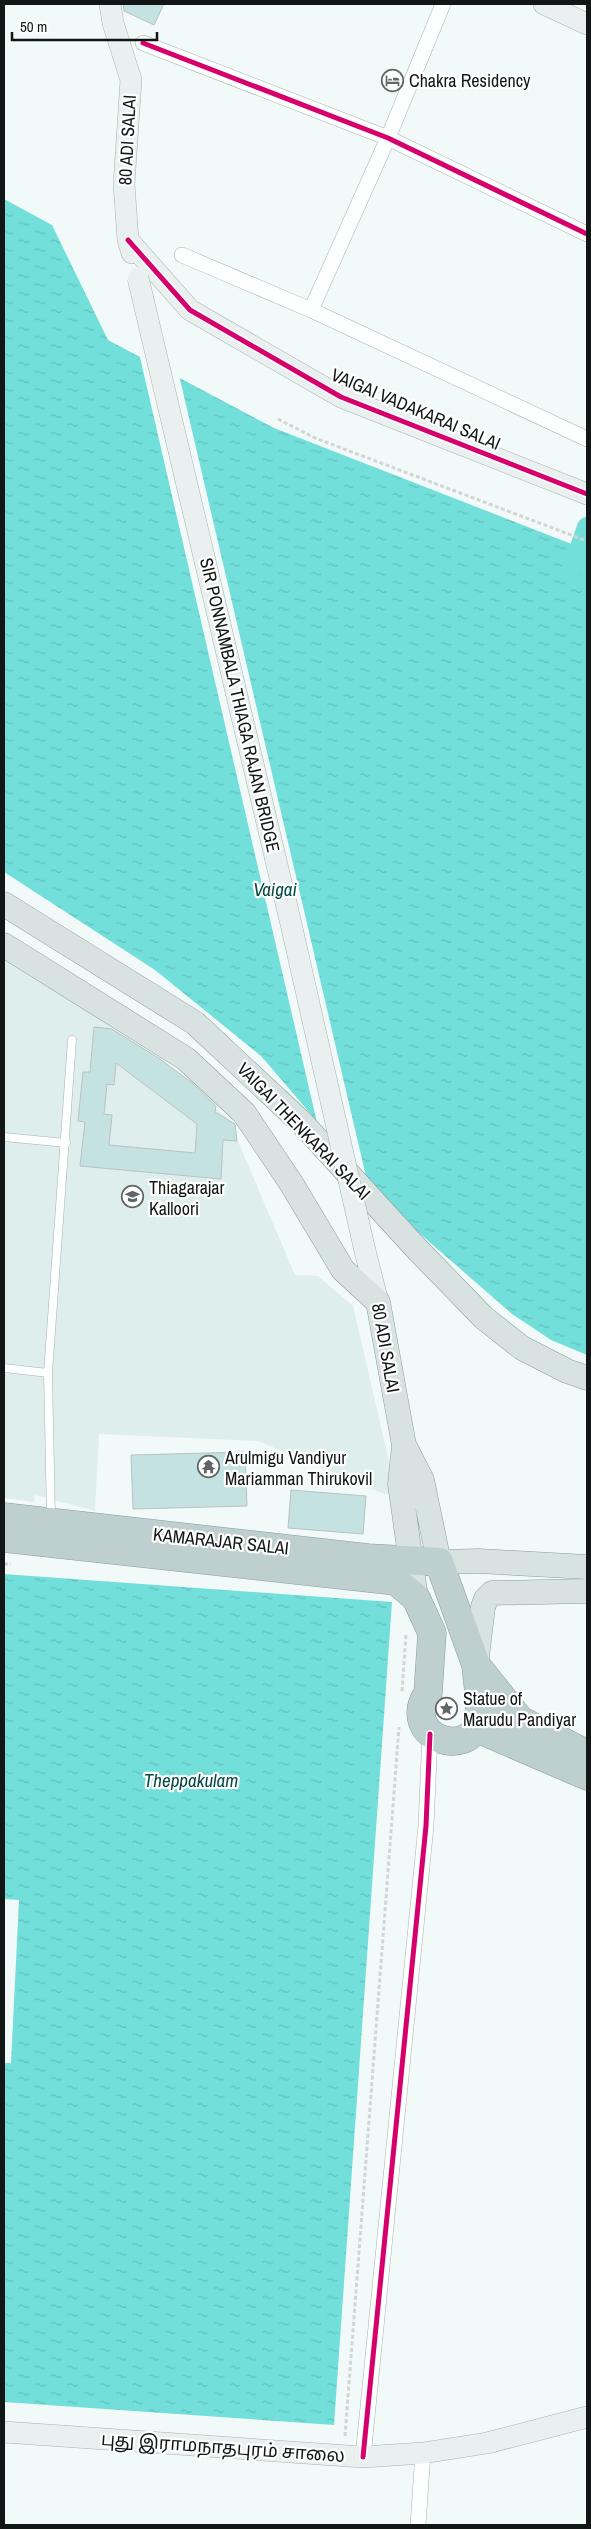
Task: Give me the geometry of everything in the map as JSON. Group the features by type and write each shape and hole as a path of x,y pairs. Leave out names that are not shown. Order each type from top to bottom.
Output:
{"highway":[{"name":"KAMARAJAR SALAI","path":"4,1518 50,1533 396,1581 416,1598"},
{"name":"KAMARAJAR SALAI","path":"4,1538 50,1533 411,1562 439,1562"},
{"path":"416,1598 432,1633 428,1693 421,1709 424,1726 430,1734 445,1741 454,1742 470,1735 476,1728 479,1719 476,1665 439,1562"},
{"path":"476,1665 520,1720"},
{"path":"478,1700 587,1754"},
{"path":"476,1728 587,1776"}],"main road":[{"name":"80 ADI SALAI","path":"110,4 113,23 130,80 124,184 128,240 138,278"},
{"path":"544,4 587,24"},
{"name":"VAIGAI VADAKARAI SALAI","path":"128,240 190,310 342,397 586,493"},
{"name":"SIR PONNAMBALA THIAGA RAJAN BRIDGE","path":"138,278 291,924 365,1251"},
{"name":"VAIGAI THENKARAI SALAI","path":"4,904 195,1023 302,1124 416,1248 484,1318 522,1348 566,1371 587,1378"},
{"name":"VAIGAI THENKARAI SALAI","path":"4,945 186,1059 244,1113 291,1183 343,1270 378,1302"},
{"name":"80 ADI SALAI","path":"365,1251 378,1302 404,1445 400,1484 416,1598"},
{"name":"80 ADI SALAI","path":"404,1445 422,1480 439,1562"},
{"path":"439,1562 479,1561 587,1566"},
{"path":"476,1665 483,1607 486,1599 492,1594 498,1592 587,1591"},
{"name":"புது இராமநாதபுரம் சாலை","path":"4,2432 362,2457 423,2453 487,2443 587,2417"}],"street":[{"path":"311,310 388,138 443,4"},
{"path":"143,42 388,138 587,234"},
{"path":"182,255 311,310 587,438"},
{"path":"362,2457 426,1826 430,1734"},
{"path":"418,2525 423,2453"}],"lane":[{"path":"50,1533 48,1373 72,1040"},
{"path":"4,1137 66,1143"},
{"path":"4,1368 48,1373"}],"path":[{"path":"278,419 315,438 587,541"},
{"path":"4,1564 14,1564"},
{"path":"402,1696 407,1627"},
{"path":"345,2437 400,1726"}],"shaded area":[{"name":"Thiagarajar Kalloori","path":"4,958 102,1021 228,1118 295,1275 318,1276 353,1306 393,1478 392,1493 384,1494 258,1441 99,1434 95,1511 35,1495 34,1502 4,1498"}],"water":[{"name":"Vaigai","path":"4,199 52,225 108,340 274,428 587,550 587,1355 551,1340 512,1314 394,1211 261,1056 155,970 4,872"},
{"name":"Theppakulam","path":"4,1574 392,1602 334,2425 4,2402 4,2063 11,2063 19,1900 4,1899"}],"pier":[{"path":"139,353 179,375 368,1185 318,1127"}],"building":[{"path":"123,4 164,4 154,25 124,11"},
{"path":"94,1027 112,1029 160,1059 191,1082 216,1106 215,1112 235,1124 237,1141 223,1140 221,1179 80,1166 85,1122 78,1121 83,1072 90,1072","holes":["116,1063 197,1124 195,1153 109,1145 112,1115 104,1114 107,1084 114,1085"]},
{"path":"245,1452 247,1506 133,1509 131,1455"},
{"path":"291,1490 366,1496 363,1534 288,1528"}],"waterway":[{"path":"571,572 587,527"}],"cycle path":[{"path":"143,43 388,138 587,234"},
{"path":"128,240 190,310 341,397 587,494"},
{"path":"363,2457 426,1826 430,1734"}],"place":[{"name":"Chakra Residency","path":"393,80"},
{"name":"Thiagarajar Kalloori","path":"133,1197"},
{"name":"Arulmigu Vandiyur Mariamman Thirukovil","path":"209,1467"},
{"name":"Statue of Marudu Pandiyar","path":"447,1708"}]}
